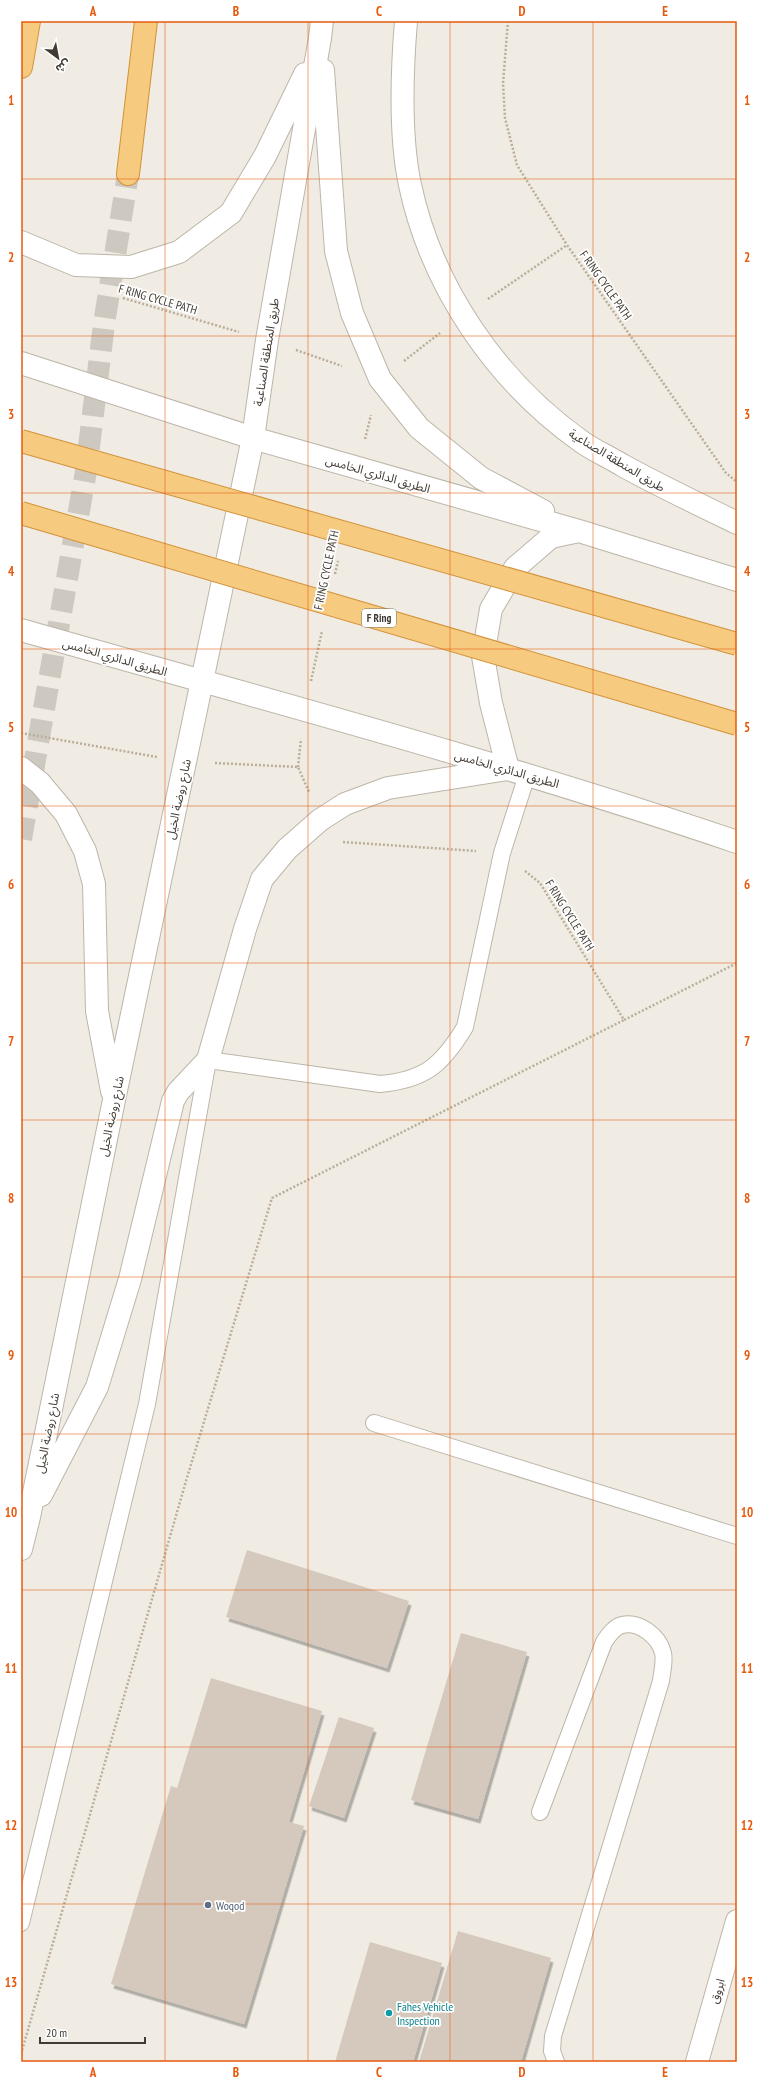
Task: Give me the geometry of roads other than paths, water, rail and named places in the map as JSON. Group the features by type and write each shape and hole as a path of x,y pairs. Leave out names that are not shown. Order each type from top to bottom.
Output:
{"highway":[{"path":"21,68 29,21"},
{"path":"128,174 146,21"},
{"path":"21,441 737,644"},
{"name":"F Ring","path":"21,513 737,724"}],"street":[{"name":"طريق المنطقة الصناعية","path":"406,21 403,54 405,145 410,185 423,233 444,282 464,316 520,390 553,420 584,443 658,485 737,522"},
{"name":"طريق المنطقة الصناعية","path":"203,682 253,438 266,340 321,30"},
{"path":"21,242 76,265 131,267 179,252 231,213 265,156 295,98 321,30"},
{"path":"321,30 336,251 352,313 380,379 419,428 482,478 579,531"},
{"name":"الطريق الدائري الخامس","path":"21,363 253,438 579,531 737,580"},
{"path":"29,1517 97,1387 130,1279 173,1101 178,1092 208,1060 245,929 262,879 287,849 320,820 345,804 388,788 518,772 491,703 482,656 491,609 515,568 551,536 579,531"},
{"name":"الطريق الدائري الخامس","path":"21,630 518,772 637,808 737,842"},
{"name":"شارع روضة الخيل","path":"21,1549 29,1517 114,1100 203,682"},
{"path":"21,768 40,783 66,814 85,851 94,884 97,1011 114,1100"},
{"name":"ابروق","path":"697,2062 737,1921"}],"lane":[{"path":"21,1923 147,1404 208,1060 380,1084 401,1082 425,1073 450,1051 465,1026 518,772"},
{"path":"374,1423 737,1536"},
{"path":"540,1812 604,1642 611,1633 622,1625 636,1626 651,1632 663,1653 661,1681 553,2036 552,2051 556,2062"}],"tunnel":[{"path":"21,839 86,471 104,324 128,174"}],"place":[{"name":"Woqod","path":"208,1905"},
{"name":"Fahes Vehicle Inspection","path":"389,2013"}]}
